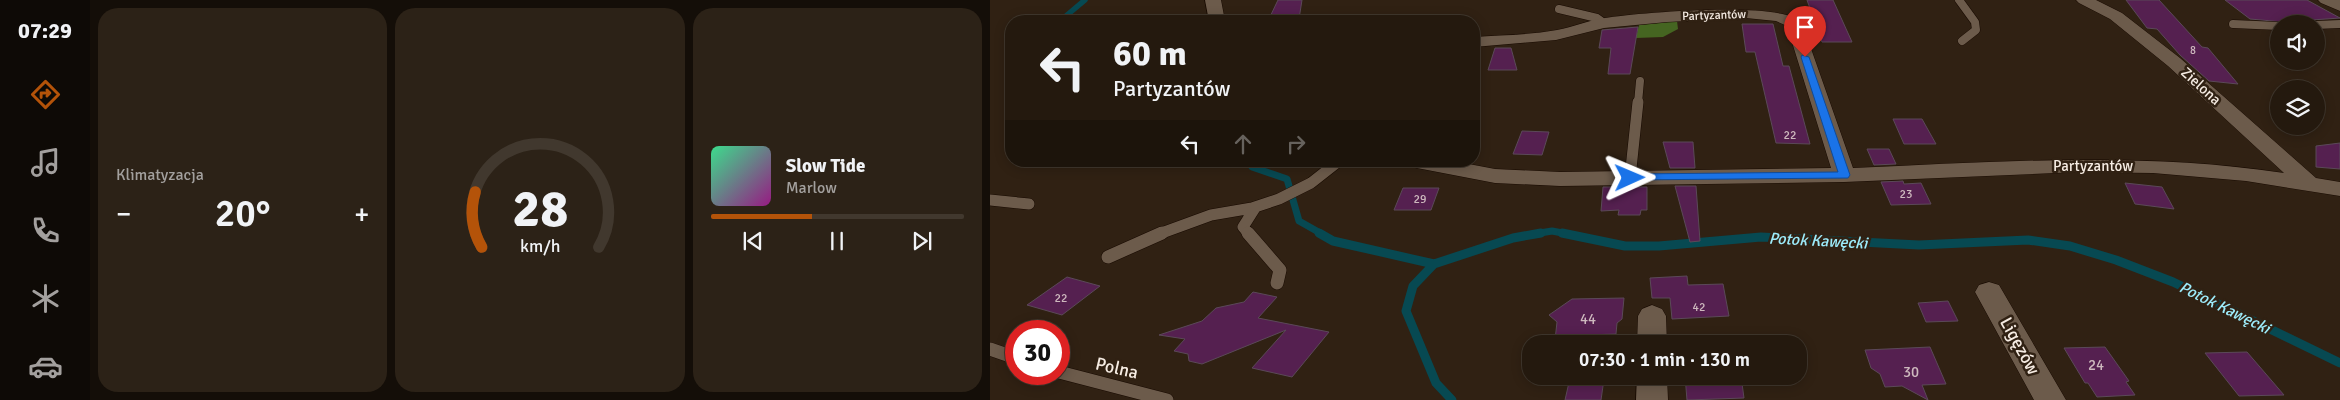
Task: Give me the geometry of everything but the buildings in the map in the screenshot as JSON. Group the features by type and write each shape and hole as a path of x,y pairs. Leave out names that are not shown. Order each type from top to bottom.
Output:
{"street":[{"path":"1214,0 1216,15"},
{"name":"Zielona","path":"2084,0 2116,16 2174,62 2308,183"},
{"path":"2326,0 2340,6"},
{"name":"Partyzantów","path":"1480,41 1556,35 1604,23 1746,13 1780,16 1794,23 1844,175"},
{"name":"Partyzantów","path":"1448,167 1495,176 1560,179 1844,175 2078,165 2152,166 2246,174 2340,189"},
{"name":"Ligęzów","path":"1989,292 2050,400"},
{"path":"1652,385 1652,400"}],"lane":[{"path":"1959,0 1975,22 1976,30 1962,41"},
{"path":"1559,9 1597,18 1604,23"},
{"path":"2232,24 2270,26"},
{"path":"2325,25 2340,24"},
{"path":"1630,178 1640,81"},
{"path":"1108,257 1149,237 1218,214 1255,208 1297,192 1332,167"},
{"path":"990,200 1028,204"},
{"path":"1255,208 1242,227 1280,270 1277,283"},
{"path":"990,349 1005,354"},
{"name":"Polna","path":"1070,375 1167,400"}],"green space":[{"path":"1677,21 1678,29 1663,37 1636,38 1639,25"}],"waterway":[{"path":"1067,15 1085,0"},
{"path":"1252,167 1287,179 1299,221 1322,234"},
{"name":"Potok Kawęcki","path":"1534,234 1552,231 1568,234"},
{"path":"1319,233 1333,241 1434,264"},
{"name":"Potok Kawęcki","path":"1434,264 1513,238 1541,233"},
{"name":"Potok Kawęcki","path":"1562,233 1625,246 1659,246 1761,237 1919,245 2028,240 2070,246 2116,260 2173,282 2340,363"},
{"name":"Potok Kawęcki","path":"1434,264 1413,286 1406,311 1436,383 1452,400"}],"route":[{"path":"1630,178 1844,175 1805,57"}]}
